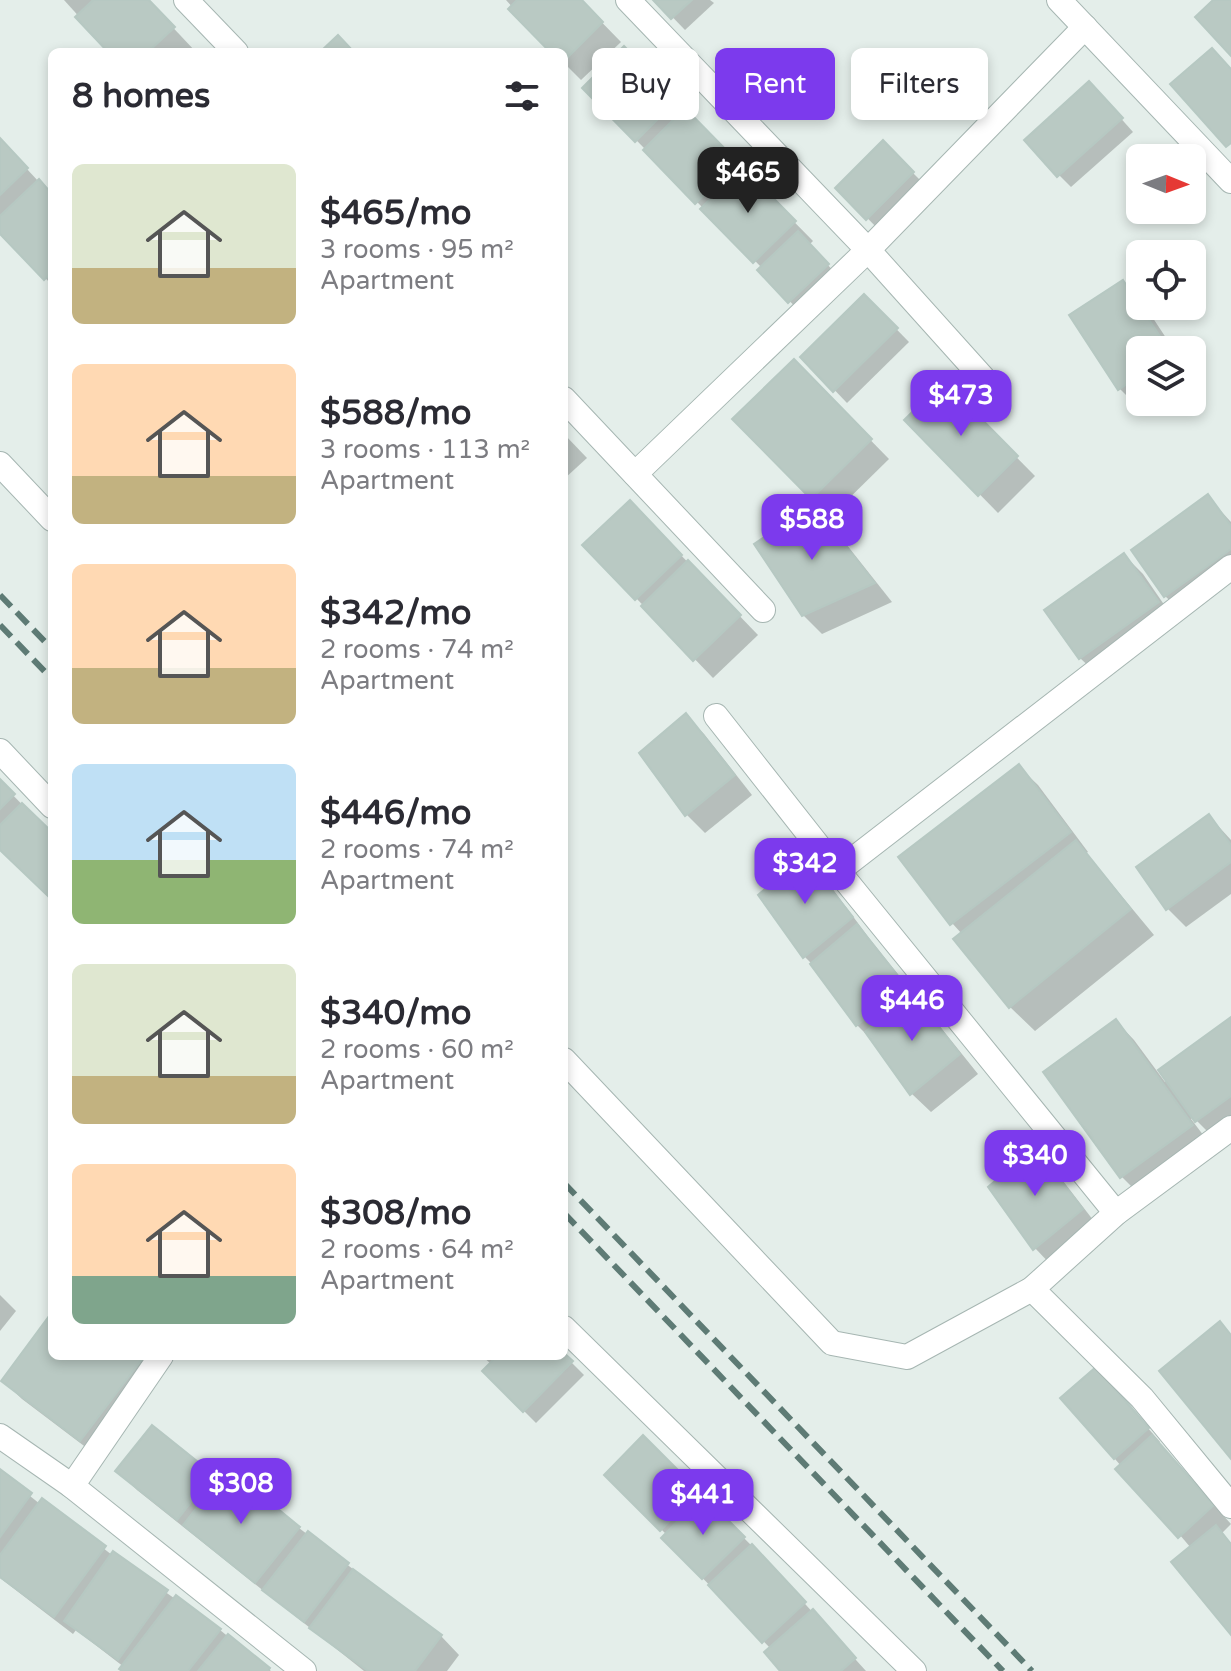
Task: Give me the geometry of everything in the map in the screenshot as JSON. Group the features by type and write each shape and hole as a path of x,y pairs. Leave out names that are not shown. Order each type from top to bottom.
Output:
{"street":[{"path":"186,0 232,48"},
{"path":"628,0 868,250 983,378"},
{"path":"1059,0 1231,181"},
{"path":"635,474 868,250 1085,27"},
{"path":"568,403 763,610"},
{"path":"0,464 48,515"},
{"path":"838,871 1231,567"},
{"path":"716,716 1116,1213"},
{"path":"0,751 48,802"},
{"path":"568,1064 832,1343 907,1357 1032,1289 1116,1213 1231,1128"},
{"path":"1032,1289 1142,1398 1231,1506"},
{"path":"568,1332 914,1671"},
{"path":"72,1486 158,1360"},
{"path":"0,1436 72,1486 304,1671"}],"building":[{"path":"93,0 149,0 175,27 152,48 104,48 75,17"},
{"path":"517,0 582,0 603,22 568,57 568,48 546,48 508,9"},
{"path":"653,0 692,0 671,19"},
{"path":"1213,0 1231,0 1231,56 1195,17"},
{"path":"338,35 350,48 324,48"},
{"path":"1212,48 1231,69 1231,143 1226,147 1170,84"},
{"path":"592,78 592,98 582,88"},
{"path":"1089,81 1123,118 1057,177 1024,140"},
{"path":"613,120 657,120 635,142"},
{"path":"673,120 697,120 738,162 695,204 643,150"},
{"path":"0,138 28,168 0,195"},
{"path":"883,140 914,172 866,220 835,188"},
{"path":"743,167 796,221 753,263 700,209"},
{"path":"39,179 48,189 48,276 44,280 0,234 0,216"},
{"path":"798,231 829,264 788,303 757,270"},
{"path":"1123,280 1126,285 1126,320 1149,320 1160,336 1126,336 1126,385 1118,390 1069,315"},
{"path":"864,294 898,328 833,392 800,357"},
{"path":"794,359 872,439 811,499 732,419"},
{"path":"944,381 1018,456 978,496 904,420"},
{"path":"1208,494 1231,526 1231,549 1164,597 1131,550"},
{"path":"630,500 682,555 635,600 582,545"},
{"path":"813,504 875,583 802,616 754,544"},
{"path":"1124,553 1159,602 1079,659 1044,610"},
{"path":"688,560 741,615 693,661 641,606"},
{"path":"686,713 735,775 685,816 639,753"},
{"path":"1019,764 1071,832 950,925 898,857"},
{"path":"0,779 15,794 0,809"},
{"path":"22,803 48,828 48,896 0,850 0,825"},
{"path":"1209,814 1231,845 1231,862 1166,910 1136,867"},
{"path":"1076,840 1131,909 1009,1008 953,939"},
{"path":"804,855 853,917 803,958 758,895"},
{"path":"857,924 906,986 856,1026 810,964"},
{"path":"912,992 960,1054 910,1095 865,1032"},
{"path":"1231,1017 1231,1096 1195,1122 1158,1070"},
{"path":"1116,1019 1193,1125 1120,1178 1043,1072"},
{"path":"1035,1147 1083,1209 1033,1250 988,1187"},
{"path":"48,1317 48,1360 141,1360 80,1441 1,1381"},
{"path":"1220,1321 1231,1335 1231,1459 1159,1371"},
{"path":"568,1357 573,1361 523,1412 482,1371 493,1360 568,1360"},
{"path":"1096,1367 1149,1428 1114,1459 1060,1398"},
{"path":"152,1425 213,1474 177,1520 115,1471"},
{"path":"643,1435 699,1491 660,1531 604,1475"},
{"path":"1152,1435 1214,1505 1178,1538 1115,1469"},
{"path":"228,1468 300,1527 255,1583 183,1525"},
{"path":"0,1469 32,1493 0,1537"},
{"path":"703,1495 745,1537 702,1579 661,1538"},
{"path":"42,1498 106,1546 54,1617 0,1577 0,1555"},
{"path":"1216,1525 1231,1544 1231,1635 1171,1562"},
{"path":"308,1531 349,1563 304,1622 262,1590"},
{"path":"752,1544 806,1602 762,1643 708,1585"},
{"path":"113,1551 168,1590 118,1660 64,1621"},
{"path":"353,1569 442,1635 415,1671 368,1671 309,1628"},
{"path":"176,1595 221,1629 188,1671 119,1669"},
{"path":"813,1609 856,1658 841,1671 780,1671 764,1652"},
{"path":"228,1634 270,1668 268,1671 198,1671"}],"railway":[{"path":"0,595 48,645"},
{"path":"0,625 48,675"},
{"path":"568,1187 1032,1671"},
{"path":"568,1217 1003,1671"}]}
